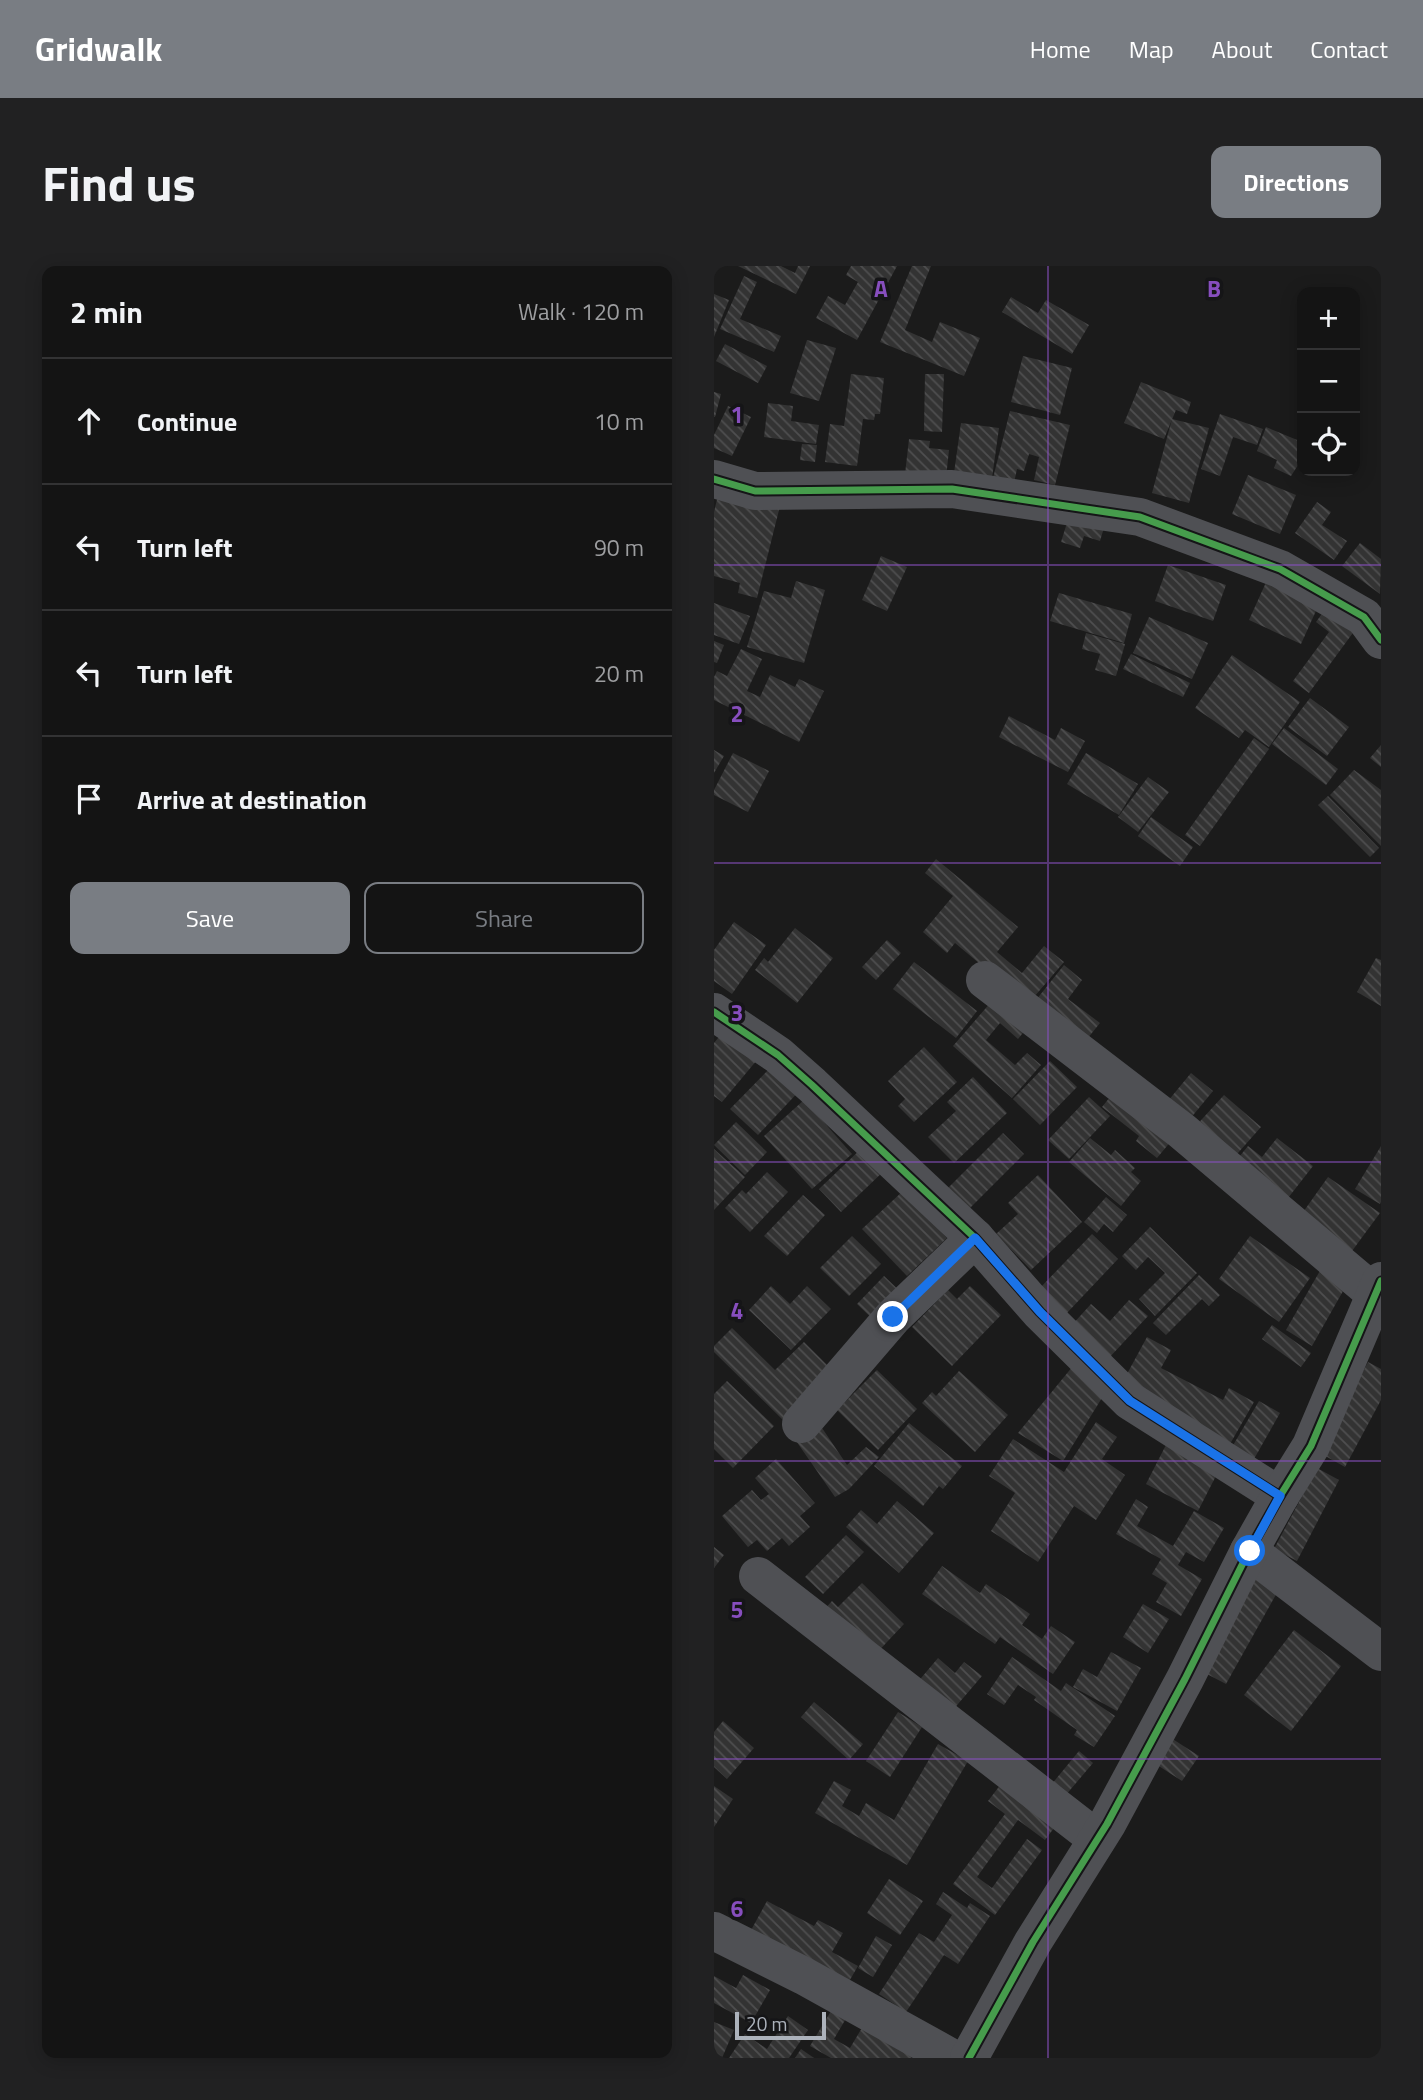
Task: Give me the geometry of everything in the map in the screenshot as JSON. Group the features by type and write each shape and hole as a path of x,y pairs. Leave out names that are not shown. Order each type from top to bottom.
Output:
{"street":[{"path":"714,479 755,491 952,489 1140,517 1280,569 1364,617 1381,640"},
{"path":"969,2058 1033,1942 1097,1839 1185,1679 1250,1551 1311,1446 1378,1287 1182,1131 985,980"},
{"path":"714,1012 778,1055 975,1238 1040,1312 1130,1401 1280,1496"},
{"path":"801,1424 893,1317 975,1238"},
{"path":"1250,1551 1381,1652"},
{"path":"758,1576 1097,1839"},
{"path":"714,1931 804,1976 953,2058"}],"building":[{"path":"738,266 781,266 795,273 798,266 810,266 796,294"},
{"path":"851,266 897,266 857,340 816,318 828,296 845,305 858,282 846,275"},
{"path":"912,266 931,266 905,330 932,342 940,322 980,338 964,376 880,342"},
{"path":"744,276 757,282 740,319 781,336 774,352 720,329"},
{"path":"714,294 729,300 714,337"},
{"path":"1011,297 1038,313 1046,300 1089,325 1072,354 1002,312"},
{"path":"807,340 836,348 819,401 790,393"},
{"path":"725,344 767,366 758,383 716,361"},
{"path":"1023,356 1072,368 1060,415 1011,402"},
{"path":"851,374 884,378 880,414 875,414 874,420 863,419 857,466 825,462 830,424 844,426"},
{"path":"925,374 944,374 942,432 924,431"},
{"path":"1141,382 1191,402 1187,414 1176,410 1164,439 1124,423"},
{"path":"714,392 721,394 715,417 714,417"},
{"path":"768,403 793,406 791,421 819,425 816,444 764,437"},
{"path":"728,406 751,417 732,456 714,448 714,435"},
{"path":"1010,411 1070,425 1055,485 1034,480 1039,457 1029,454 1024,471 1017,469 1014,483 993,478"},
{"path":"1220,414 1263,429 1257,445 1233,437 1220,476 1201,469"},
{"path":"1172,419 1209,428 1189,503 1152,493"},
{"path":"961,423 999,428 992,478 954,473"},
{"path":"1266,427 1297,440 1297,467 1291,476 1274,468 1277,460 1257,451"},
{"path":"909,439 930,441 929,448 949,450 946,478 905,474"},
{"path":"802,444 817,445 815,462 800,460"},
{"path":"1248,475 1296,495 1280,534 1232,514"},
{"path":"720,487 781,502 757,598 738,593 740,583 714,576 714,512"},
{"path":"1317,502 1331,512 1322,525 1347,541 1334,560 1295,533"},
{"path":"1071,510 1106,521 1100,541 1084,536 1080,548 1061,542"},
{"path":"1360,543 1381,559 1380,594 1342,566"},
{"path":"881,556 907,567 887,611 862,600"},
{"path":"1168,565 1226,585 1213,621 1155,601"},
{"path":"1268,578 1320,602 1301,644 1249,620"},
{"path":"796,581 825,590 804,663 747,647 764,591 791,598"},
{"path":"1059,593 1132,614 1124,643 1050,621"},
{"path":"714,603 750,616 739,644 714,635"},
{"path":"1326,608 1355,630 1309,693 1293,681 1329,632 1316,622"},
{"path":"1149,617 1208,643 1192,679 1133,653"},
{"path":"1086,633 1125,644 1116,676 1095,670 1100,654 1082,649"},
{"path":"714,641 724,645 717,663 714,662"},
{"path":"741,649 762,659 747,691 760,697 770,675 795,687 799,679 824,691 799,742 714,700 714,677 717,671 727,676"},
{"path":"1131,654 1190,683 1183,697 1123,669"},
{"path":"1232,655 1300,702 1269,747 1245,730 1239,738 1195,708"},
{"path":"1310,698 1349,727 1327,756 1288,727"},
{"path":"1009,716 1055,740 1061,728 1085,741 1068,772 999,737"},
{"path":"1284,728 1338,769 1326,785 1272,744"},
{"path":"1254,738 1269,749 1200,846 1185,835"},
{"path":"1381,745 1381,767 1370,758"},
{"path":"714,750 724,756 714,773"},
{"path":"733,753 769,771 748,812 714,795"},
{"path":"1086,753 1138,784 1119,815 1067,784"},
{"path":"1354,770 1381,790 1381,846 1330,795"},
{"path":"1148,777 1169,792 1138,832 1118,817"},
{"path":"1328,796 1379,848 1370,857 1318,805"},
{"path":"1151,817 1193,847 1180,866 1138,836"},
{"path":"936,859 1018,927 997,952 1022,973 1044,946 1064,962 1028,1004 955,943 947,953 923,932 953,896 925,873"},
{"path":"734,922 766,945 732,994 714,981 714,950"},
{"path":"795,928 833,958 797,1003 755,970 764,958 768,962"},
{"path":"887,940 901,953 876,980 862,967"},
{"path":"1376,958 1381,960 1381,1006 1357,992"},
{"path":"914,962 977,1011 956,1038 893,989"},
{"path":"1064,965 1082,980 1068,999 1100,1023 1083,1044 1032,1005"},
{"path":"998,994 1031,1023 1018,1039 1000,1023 986,1040 1015,1065 1027,1053 1041,1065 1012,1098 953,1046"},
{"path":"723,1032 757,1060 722,1102 714,1096 714,1043"},
{"path":"924,1047 957,1082 914,1122 898,1106 905,1099 888,1081"},
{"path":"1050,1061 1077,1087 1040,1125 1013,1099"},
{"path":"776,1062 803,1087 758,1135 730,1109"},
{"path":"1191,1073 1213,1091 1185,1125 1163,1107"},
{"path":"973,1077 1007,1113 954,1163 928,1137 956,1111 947,1102"},
{"path":"1118,1087 1177,1134 1157,1158 1136,1141 1139,1136 1102,1107"},
{"path":"1224,1095 1261,1127 1230,1162 1193,1129"},
{"path":"1089,1097 1110,1116 1069,1159 1048,1140"},
{"path":"804,1100 852,1154 812,1189 764,1136"},
{"path":"736,1122 767,1152 745,1175 714,1145"},
{"path":"1003,1133 1024,1154 963,1215 942,1194"},
{"path":"1090,1138 1111,1155 1115,1150 1135,1168 1131,1172 1141,1181 1121,1206 1069,1162"},
{"path":"1277,1138 1313,1166 1281,1207 1231,1167 1248,1146 1262,1157"},
{"path":"865,1145 887,1168 841,1212 819,1189"},
{"path":"1381,1146 1381,1202 1380,1204 1355,1189"},
{"path":"714,1149 745,1177 714,1210"},
{"path":"767,1172 788,1192 750,1232 725,1208 742,1190 746,1194"},
{"path":"1038,1175 1082,1222 1031,1270 996,1234 1018,1214 1008,1203"},
{"path":"1328,1177 1380,1213 1352,1251 1301,1215"},
{"path":"903,1191 947,1238 907,1276 862,1229"},
{"path":"803,1195 825,1215 787,1256 764,1236"},
{"path":"1106,1197 1127,1215 1113,1232 1104,1224 1097,1233 1084,1222"},
{"path":"1150,1227 1197,1273 1155,1316 1139,1299 1165,1273 1148,1257 1136,1270 1122,1256"},
{"path":"1092,1234 1118,1259 1066,1314 1039,1289"},
{"path":"852,1236 881,1264 849,1296 820,1268"},
{"path":"1250,1236 1310,1278 1279,1322 1219,1279"},
{"path":"1321,1269 1347,1284 1312,1346 1286,1330"},
{"path":"1199,1275 1220,1295 1209,1306 1202,1299 1166,1335 1153,1323"},
{"path":"884,1276 906,1297 878,1324 857,1304"},
{"path":"771,1286 790,1304 807,1286 831,1309 791,1350 749,1310"},
{"path":"970,1286 1001,1315 952,1366 912,1327 948,1290 957,1299"},
{"path":"1129,1300 1148,1316 1108,1359 1071,1326 1091,1304 1110,1321"},
{"path":"1272,1325 1311,1353 1301,1367 1262,1339"},
{"path":"732,1328 775,1370 804,1342 835,1373 785,1422 714,1352 714,1346"},
{"path":"1147,1337 1171,1350 1161,1368 1223,1400 1229,1388 1254,1402 1230,1444 1121,1385"},
{"path":"1368,1362 1381,1369 1381,1400 1345,1467 1320,1453"},
{"path":"1073,1366 1105,1393 1063,1461 1018,1433"},
{"path":"877,1370 917,1409 878,1450 837,1410"},
{"path":"959,1371 1008,1415 975,1452 922,1403 932,1392 936,1396"},
{"path":"727,1381 774,1426 733,1468 714,1449 714,1394"},
{"path":"1259,1401 1280,1413 1254,1459 1232,1447"},
{"path":"818,1422 847,1465 866,1447 879,1457 849,1489 835,1497 794,1438"},
{"path":"1096,1422 1117,1437 1102,1459 1125,1475 1096,1520 1074,1506 1038,1562 991,1531 1015,1493 989,1476 1013,1439 1064,1472"},
{"path":"909,1423 962,1466 943,1489 939,1486 923,1506 874,1466"},
{"path":"1168,1441 1220,1468 1198,1511 1146,1484"},
{"path":"776,1459 815,1503 800,1516 810,1527 789,1546 782,1538 767,1551 757,1540 748,1547 722,1516 752,1490 761,1500 769,1494 755,1478"},
{"path":"1317,1468 1339,1480 1297,1561 1274,1549"},
{"path":"1136,1499 1148,1507 1137,1526 1173,1546 1194,1511 1224,1528 1204,1562 1186,1552 1178,1565 1202,1579 1181,1616 1156,1602 1167,1583 1152,1574 1161,1559 1116,1534"},
{"path":"897,1501 934,1533 899,1573 846,1527 861,1510 877,1524"},
{"path":"846,1535 864,1552 823,1594 805,1577"},
{"path":"714,1547 724,1555 714,1568"},
{"path":"942,1566 980,1593 986,1584 1030,1614 1022,1625 1042,1639 1051,1626 1075,1642 1053,1674 1000,1637 995,1644 922,1594"},
{"path":"1255,1579 1278,1591 1226,1684 1203,1672"},
{"path":"862,1583 904,1624 870,1660 821,1613 832,1601 838,1607"},
{"path":"1143,1604 1169,1619 1148,1653 1123,1637"},
{"path":"1294,1630 1341,1666 1291,1731 1244,1695"},
{"path":"1111,1652 1141,1668 1117,1711 1073,1687 1083,1669 1097,1677"},
{"path":"1012,1657 1061,1691 1066,1683 1115,1716 1094,1747 1074,1735 1077,1730 1034,1700 1036,1697 1018,1685 1004,1705 987,1694"},
{"path":"938,1658 955,1673 964,1662 982,1676 946,1718 911,1690"},
{"path":"814,1702 863,1744 849,1760 801,1717"},
{"path":"898,1712 922,1727 890,1777 866,1761"},
{"path":"723,1721 754,1748 727,1779 714,1767 714,1732"},
{"path":"1168,1736 1199,1756 1182,1781 1151,1761"},
{"path":"938,1744 968,1761 907,1865 815,1813 834,1781 851,1790 842,1806 859,1816 866,1803 894,1820"},
{"path":"1079,1751 1093,1763 1065,1796 1051,1785"},
{"path":"1001,1784 1057,1824 1045,1840 1018,1820 977,1877 992,1888 1027,1839 1042,1850 995,1915 953,1884 1005,1814 988,1801"},
{"path":"714,1786 733,1799 714,1827"},
{"path":"889,1879 923,1901 900,1935 867,1913"},
{"path":"943,1892 967,1908 970,1903 990,1916 958,1964 944,1955 906,2012 879,1994 919,1933 934,1942 952,1915 936,1904"},
{"path":"767,1901 814,1926 818,1920 843,1933 832,1952 858,1966 847,1985 750,1932"},
{"path":"876,1936 892,1945 873,1977 858,1968"},
{"path":"743,1975 770,1990 751,2023 714,2003 714,1976 736,1988"},
{"path":"837,2001 851,2010 834,2039 850,2048 869,2016 919,2046 911,2058 831,2058 810,2046"},
{"path":"788,2016 808,2030 789,2058 729,2058 745,2034 767,2049"},
{"path":"714,2022 734,2030 722,2058 714,2058"},
{"path":"801,2049 814,2058 795,2058"}],"cycle path":[{"path":"714,479 755,491 952,489 1140,517 1280,569 1364,617 1381,640"},
{"path":"714,1012 778,1055 812,1085 975,1238 1040,1312 1130,1401 1280,1496"},
{"path":"969,2058 1033,1942 1107,1824 1185,1679 1249,1551 1311,1446 1381,1281"}],"route":[{"path":"893,1317 975,1238 1040,1312 1130,1401 1280,1496 1250,1551"}]}
